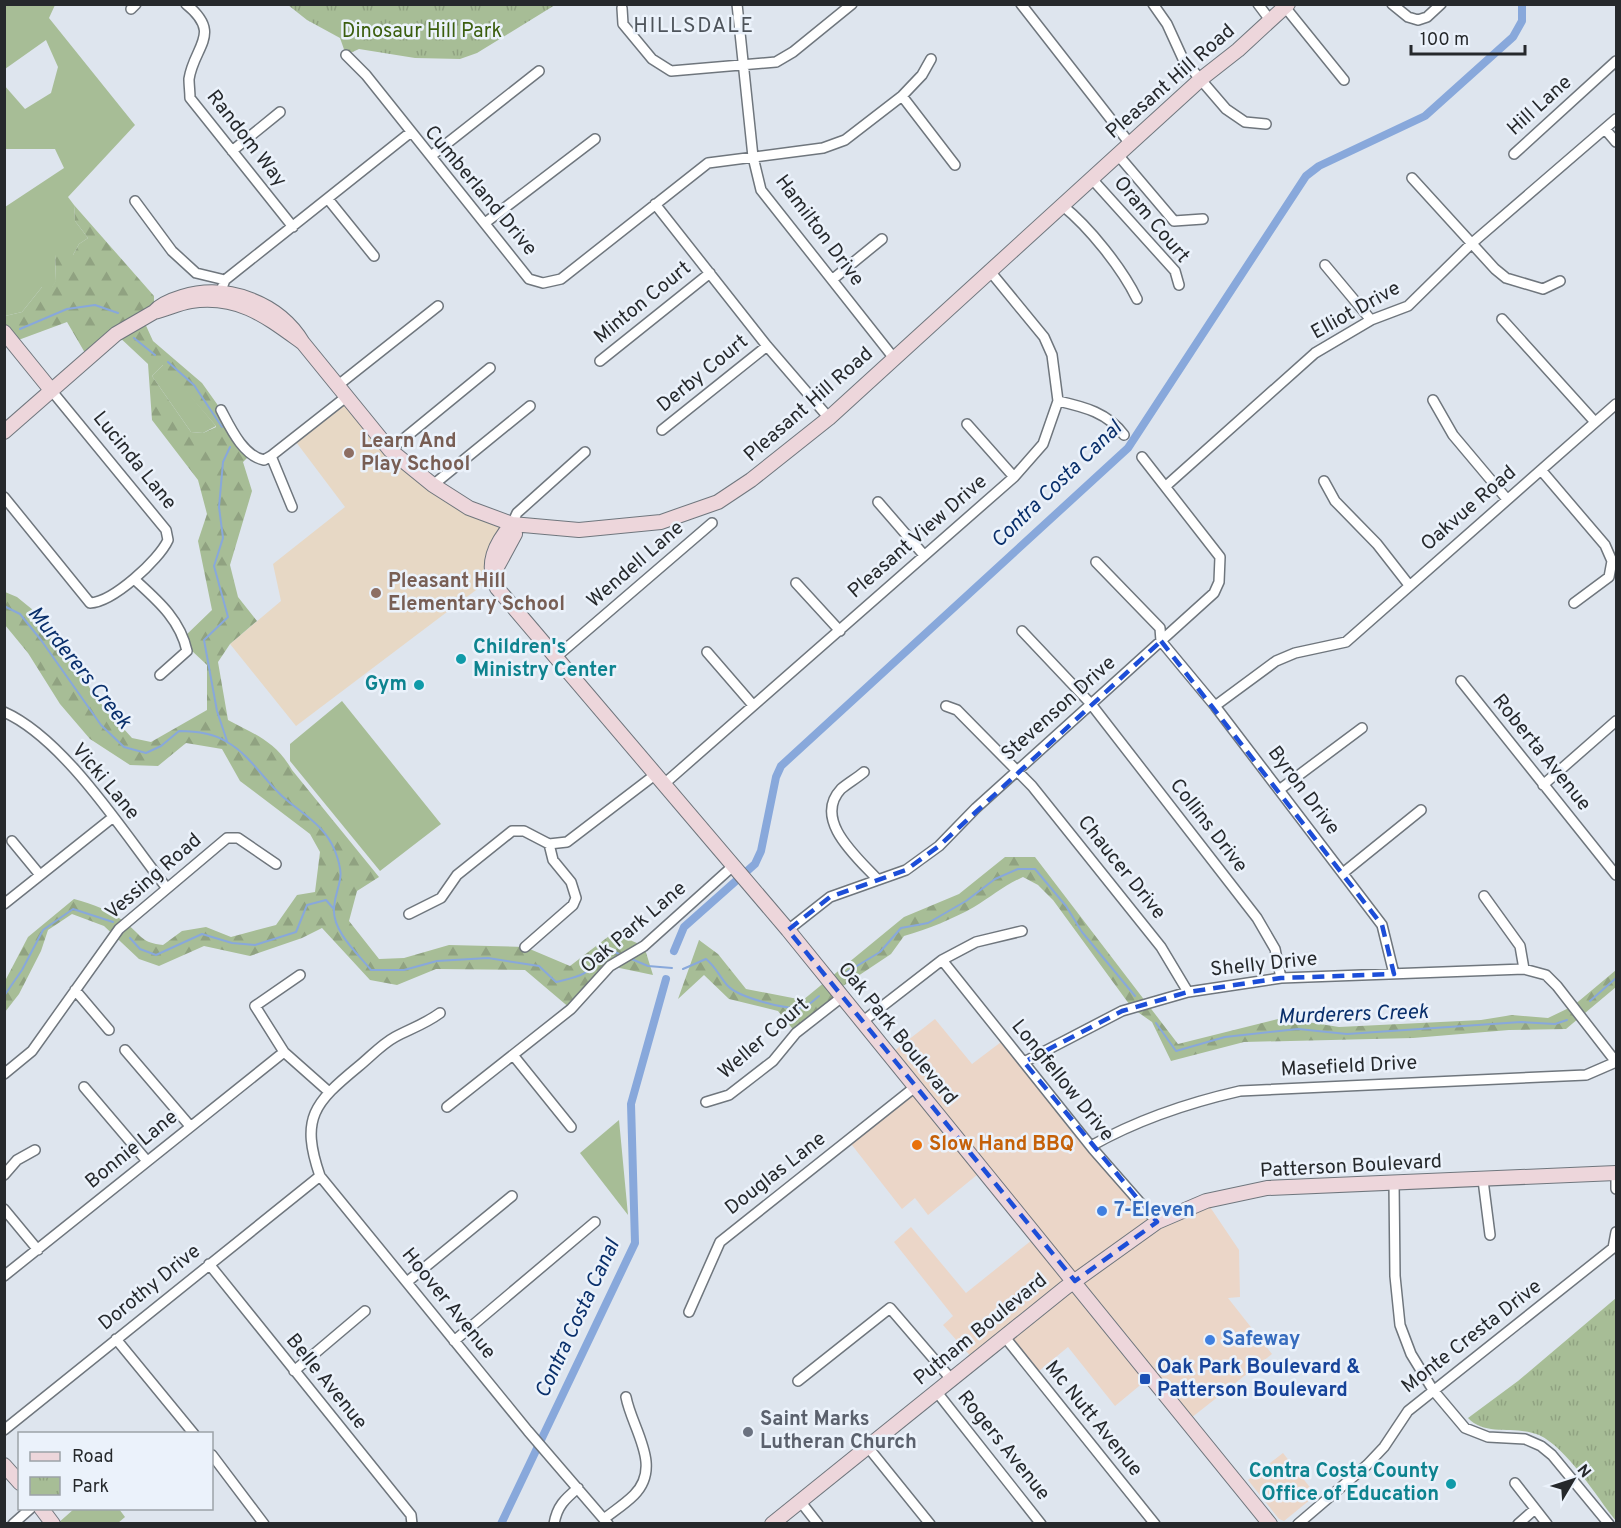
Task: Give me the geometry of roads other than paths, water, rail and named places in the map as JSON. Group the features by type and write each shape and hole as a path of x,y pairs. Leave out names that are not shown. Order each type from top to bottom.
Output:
{"street":[{"name":"Random Way","path":"186,4 201,16 206,39 189,79 190,98 293,227"},
{"name":"Hamilton Drive","path":"736,4 753,157 761,190 893,357"},
{"path":"622,8 623,24 652,59 671,71 776,62 852,4"},
{"path":"1020,4 1131,145"},
{"path":"1153,4 1167,24 1183,59 1226,109 1245,122 1266,124"},
{"path":"1258,4 1270,20"},
{"path":"1392,4 1408,17 1418,20 1441,4"},
{"path":"1287,6 1344,80"},
{"name":"Pleasant Hill Road","path":"4,432 116,334 154,312 221,291 249,308 268,316 303,343 390,450 433,485 469,508 512,524 579,530 661,522 718,502 751,480 829,418 893,357 1131,145 1201,79 1238,50 1287,6"},
{"path":"346,55 366,75 411,132"},
{"name":"Cumberland Drive","path":"221,291 293,227 411,132 529,279 543,284 561,279 708,163 823,148 845,140 902,96 922,75 931,59"},
{"name":"Hill Lane","path":"1514,154 1617,61"},
{"path":"431,156 539,71"},
{"path":"902,96 955,165"},
{"path":"232,152 280,112"},
{"name":"Elliot Drive","path":"1166,486 1315,353 1371,320 1408,306 1471,244 1617,119"},
{"path":"1605,129 1617,142"},
{"path":"485,223 595,139"},
{"path":"1118,155 1174,221 1203,219"},
{"path":"1412,178 1471,244 1506,278 1543,289 1560,281"},
{"name":"Oram Court","path":"1092,179 1175,271 1179,285"},
{"path":"328,199 374,256"},
{"path":"135,201 172,251 196,273 221,291"},
{"path":"655,204 767,346 829,418"},
{"path":"1063,206 1077,217 1131,285 1137,299"},
{"path":"833,279 882,239"},
{"path":"1325,265 1371,320"},
{"name":"Pleasant View Drive","path":"549,844 567,842 660,779 753,704 840,631 923,554 1014,477 1043,444 1058,401 1052,355 1044,337 989,270"},
{"name":"Minton Court","path":"600,361 710,273"},
{"path":"337,386 438,306"},
{"path":"1502,319 1595,422"},
{"path":"4,332 51,390"},
{"name":"Derby Court","path":"662,430 767,346"},
{"path":"390,450 490,368"},
{"name":"Lucinda Lane","path":"4,497 90,603 98,603 134,579 168,540 166,530 51,390"},
{"path":"221,410 234,435 258,459 264,460 346,397"},
{"path":"1433,400 1453,435 1506,498"},
{"path":"1058,401 1080,406 1114,421 1124,435"},
{"name":"Oakvue Road","path":"1215,706 1276,661 1295,653 1346,642 1506,498 1617,404"},
{"path":"433,485 530,406"},
{"path":"967,424 1014,477"},
{"path":"512,524 517,513 585,452"},
{"path":"271,456 292,507"},
{"name":"Stevenson Drive","path":"788,930 830,897 906,870 939,846 1214,593 1219,582 1221,557 1142,457"},
{"path":"1541,470 1605,545 1612,561 1609,577 1574,603"},
{"path":"1324,481 1335,501 1377,544 1409,585"},
{"path":"878,502 923,554"},
{"name":"Wendell Lane","path":"556,657 712,523"},
{"name":"Oak Park Boulevard","path":"512,524 515,534 497,568 492,572 497,588 788,930 1270,1524"},
{"name":"Byron Drive","path":"1096,562 1160,628 1161,641 1215,706 1383,925 1394,974"},
{"path":"134,579 161,603 184,637 188,651 160,675"},
{"path":"796,583 840,631"},
{"name":"Collins Drive","path":"1022,631 1091,704 1257,918 1275,949 1281,978"},
{"path":"707,652 753,704"},
{"name":"Roberta Avenue","path":"1461,681 1617,875"},
{"name":"Chaucer Drive","path":"946,706 957,710 1032,786 1161,946 1188,992"},
{"name":"Vicki Lane","path":"4,712 21,720 68,763 166,887"},
{"path":"1543,785 1617,721"},
{"path":"1279,790 1362,728"},
{"path":"864,772 840,790 831,814 833,823 847,845 878,880"},
{"path":"1343,873 1421,810"},
{"path":"4,904 112,818"},
{"path":"409,914 441,898 458,875 512,831 524,831 549,844 553,860 571,882 576,898 573,905 525,947"},
{"name":"Vessing Road","path":"4,1074 32,1051 119,929 166,887 232,836 276,864"},
{"path":"12,841 40,875"},
{"name":"Oak Park Lane","path":"447,1107 571,1009 610,966 633,953 739,874"},
{"path":"1484,896 1520,946 1524,969 1546,975 1617,1062"},
{"path":"862,1022 942,960 976,942 1022,931"},
{"name":"Longfellow Drive","path":"942,960 1092,1146 1157,1222"},
{"name":"Shelly Drive","path":"1024,1062 1122,1011 1188,992 1281,978 1524,969"},
{"path":"300,975 255,1006 284,1052 328,1091 393,1038 426,1023 440,1013"},
{"path":"75,990 109,1030"},
{"name":"Weller Court","path":"706,1102 729,1095 773,1061 796,1033 842,997"},
{"path":"125,1050 190,1126"},
{"name":"Bonnie Lane","path":"4,1276 284,1052"},
{"path":"513,1055 571,1127"},
{"name":"Masefield Drive","path":"1092,1146 1129,1125 1186,1103 1240,1091 1586,1075 1617,1062"},
{"name":"Douglas Lane","path":"689,1312 720,1242 915,1087"},
{"path":"84,1088 147,1161"},
{"name":"Hoover Avenue","path":"328,1091 316,1111 310,1133 311,1150 320,1176 454,1341 606,1521"},
{"path":"4,1175 17,1160 35,1150"},
{"path":"1616,1173 1617,1189"},
{"name":"Patterson Boulevard","path":"1075,1281 1157,1222 1206,1202 1267,1188 1616,1173"},
{"name":"Dorothy Drive","path":"4,1430 320,1176"},
{"path":"1483,1180 1490,1235"},
{"path":"1394,1182 1395,1276 1400,1325 1411,1354 1433,1390 1465,1428 1476,1434 1525,1439 1541,1446 1552,1455 1609,1524"},
{"path":"407,1282 512,1196"},
{"path":"4,1209 38,1250"},
{"path":"454,1341 595,1222"},
{"name":"Monte Cresta Drive","path":"1298,1524 1367,1465 1384,1447 1408,1411 1613,1248 1617,1232"},
{"name":"Belle Avenue","path":"209,1264 411,1515 412,1524"},
{"name":"Putnam Boulevard","path":"772,1524 1075,1281"},
{"path":"798,1381 890,1308 951,1379"},
{"path":"294,1371 365,1311"},
{"name":"Mc Nutt Avenue","path":"1004,1336 1155,1524"},
{"path":"116,1339 192,1432"},
{"name":"Rogers Avenue","path":"936,1391 1041,1524"},
{"path":"606,1521 635,1494 643,1483 647,1467 646,1455 629,1414 626,1397"},
{"path":"867,1446 930,1524"},
{"path":"213,1456 264,1524"},
{"path":"4,1465 18,1481"},
{"path":"1515,1483 1547,1524"},
{"path":"554,1524 562,1501 578,1488"},
{"path":"800,1501 818,1524"},
{"path":"1518,1524 1535,1509"},
{"path":"14,1524 30,1510"},
{"path":"42,1510 53,1524"}],"waterway":[{"name":"Contra Costa Canal","path":"674,951 684,927 755,864 761,851 776,777 781,766 1128,448 1306,176 1319,166 1425,116 1513,37 1522,21 1522,4"},
{"path":"20,329 67,309 95,305 118,313"},
{"path":"134,338 155,355"},
{"path":"168,362 194,385 222,427"},
{"path":"227,741 217,711 204,640 228,617 214,566 223,538 219,507 223,462 230,447"},
{"name":"Murderers Creek","path":"4,606 20,614 101,725 124,747 146,753 161,746 179,731 216,736 235,747 250,760 282,796 312,820 331,842 340,869 340,881 334,908 337,925 347,942 371,970 404,970 437,961 488,958 539,966 556,982 576,977 587,971 599,954 611,950 623,956"},
{"name":"Murderers Creek","path":"847,972 880,952 901,928 928,923 966,901 995,879 1018,869 1035,869 1066,906 1082,932 1135,996"},
{"path":"130,938 140,949 156,955 202,934 232,943 255,945 296,932 307,905 326,900 333,908"},
{"path":"4,996 22,970 43,930 73,909 113,922"},
{"name":"Murderers Creek","path":"629,958 648,966 672,968"},
{"name":"Murderers Creek","path":"683,969 706,959 733,990 775,1005 803,1007 819,996"},
{"name":"Murderers Creek","path":"1590,1001 1616,978"},
{"name":"Contra Costa Canal","path":"501,1524 635,1243 631,1104 666,979"},
{"name":"Murderers Creek","path":"1156,1023 1176,1051 1225,1037 1298,1029 1347,1034 1521,1022 1555,1024 1567,1020"}],"place":[{"name":"Learn And Play School","path":"349,453"},
{"name":"Pleasant Hill Elementary School","path":"376,593"},
{"name":"Children's Ministry Center","path":"461,659"},
{"name":"Gym","path":"419,685"},
{"name":"Slow Hand BBQ","path":"917,1145"},
{"name":"7-Eleven","path":"1102,1211"},
{"name":"Safeway","path":"1210,1340"},
{"name":"Oak Park Boulevard & Patterson Boulevard","path":"1145,1379"},
{"name":"Saint Marks Lutheran Church","path":"748,1432"},
{"name":"Contra Costa County Office of Education","path":"1451,1484"}],"district":[{"name":"HILLSDALE","path":"694,26"}],"park label":[{"name":"Dinosaur Hill Park","path":"422,32"}]}
